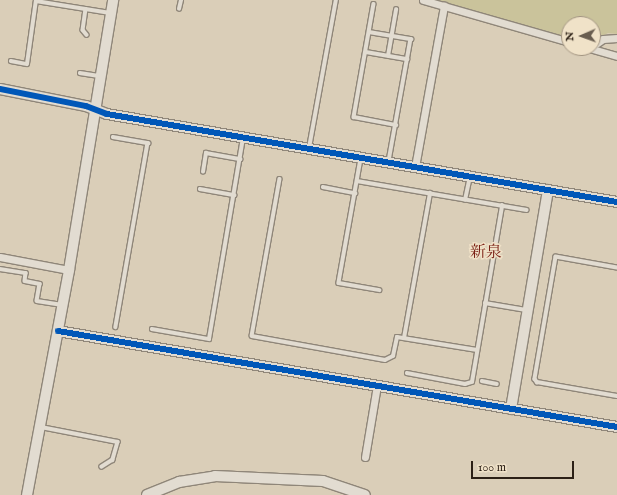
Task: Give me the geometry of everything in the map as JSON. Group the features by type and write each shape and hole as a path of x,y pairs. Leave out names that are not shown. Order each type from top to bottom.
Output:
{"street":[{"path":"27,495 69,270 113,0"},
{"path":"423,0 561,40"},
{"path":"415,167 444,6"},
{"path":"601,40 617,38"},
{"path":"601,51 617,56"},
{"path":"0,89 86,106 95,111 617,202"},
{"path":"511,409 548,190"},
{"path":"0,257 69,270"},
{"path":"58,331 617,427"},
{"path":"365,458 377,385"},
{"path":"147,495 179,482 215,476 323,481 365,495"}],"lane":[{"path":"179,9 181,0"},
{"path":"309,149 336,0"},
{"path":"11,61 26,64 36,1 111,13"},
{"path":"374,4 354,117 396,125"},
{"path":"86,9 83,30 87,35"},
{"path":"388,56 396,10"},
{"path":"369,32 411,40 389,163"},
{"path":"366,52 407,59"},
{"path":"80,74 100,77"},
{"path":"113,137 148,143 116,327"},
{"path":"152,329 209,339 243,138"},
{"path":"203,172 206,153 240,160"},
{"path":"361,158 339,283 379,290"},
{"path":"465,200 470,176"},
{"path":"280,179 252,336 385,360 393,356 397,337 477,350"},
{"path":"357,180 528,210"},
{"path":"323,187 355,193"},
{"path":"200,189 234,195"},
{"path":"404,338 430,193"},
{"path":"407,374 469,384 477,350 502,206"},
{"path":"617,268 556,257 535,379 537,382 617,396"},
{"path":"0,269 26,273 25,281 40,284 37,301 62,305"},
{"path":"485,303 528,310"},
{"path":"482,381 498,384"},
{"path":"40,427 118,442 113,460 102,467"}],"shaded area":[{"path":"436,0 617,0 617,34 608,33 601,37 601,16 561,16 561,37"}],"cycle path":[{"path":"0,89 86,106 107,114 617,202"},
{"path":"58,331 617,427"}],"district":[{"name":"新泉","path":"486,253"}]}
